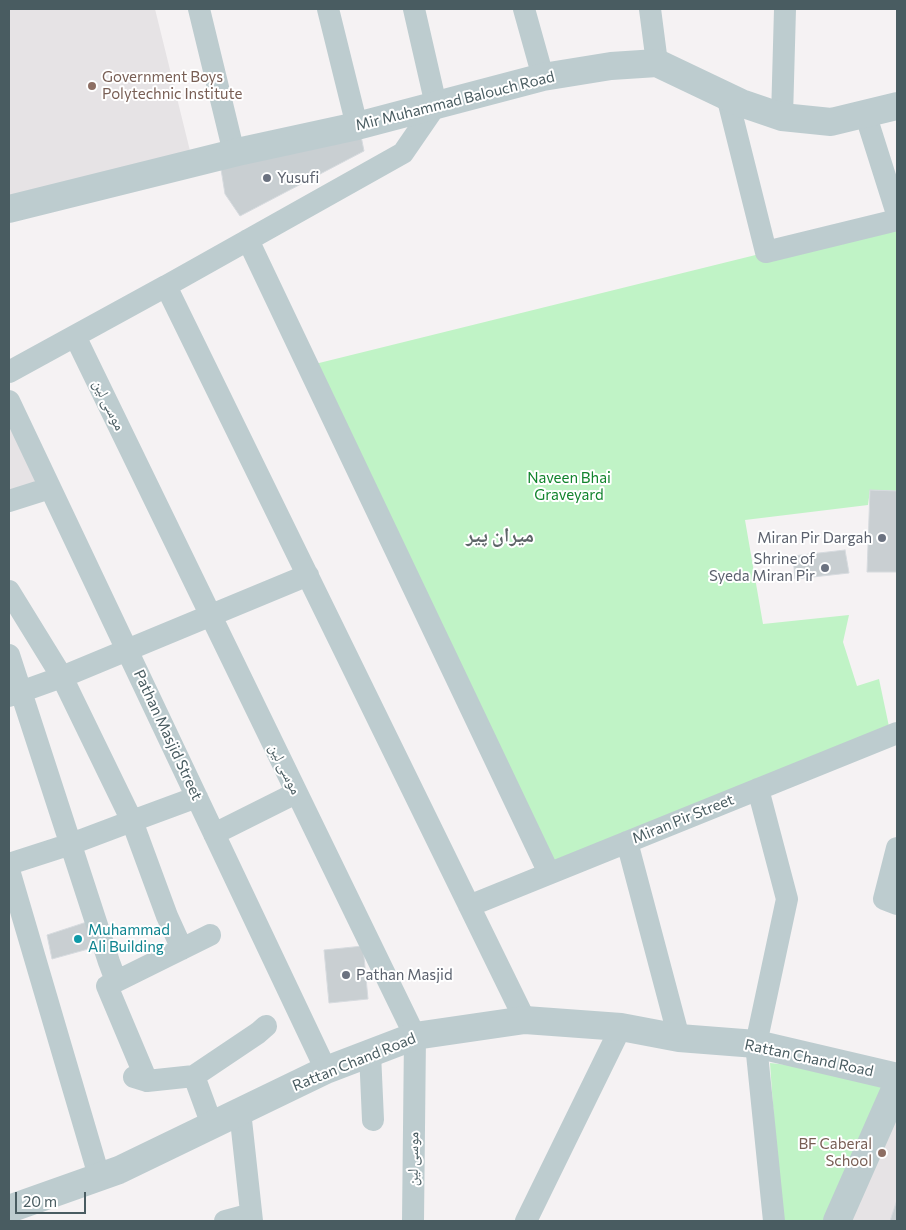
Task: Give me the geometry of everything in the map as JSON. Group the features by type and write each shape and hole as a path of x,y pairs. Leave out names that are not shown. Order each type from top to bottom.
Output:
{"street":[{"path":"199,9 234,153"},
{"path":"328,9 357,126"},
{"path":"9,372 402,154 436,105 414,9"},
{"path":"524,9 543,77"},
{"path":"654,9 650,9 657,63"},
{"path":"782,117 785,9"},
{"name":"Mir Muhammad Balouch Road","path":"9,209 234,153 357,126 543,77 611,66 657,63 741,103 782,117 831,122 897,106"},
{"path":"726,96 766,252 897,220"},
{"path":"865,113 897,214"},
{"path":"248,240 549,873"},
{"path":"166,286 524,1020"},
{"name":"موسی لین","path":"75,336 415,1036 413,1221"},
{"name":"Pathan Masjid Street","path":"9,401 326,1070"},
{"path":"9,501 50,488"},
{"path":"15,694 62,677 308,575"},
{"path":"9,591 62,677 132,820 167,916 182,949"},
{"path":"9,655 15,694 70,844 108,962 116,981"},
{"name":"Miran Pir Street","path":"469,906 758,789 895,741"},
{"path":"758,789 787,899 756,1044 774,1221"},
{"path":"214,834 296,793"},
{"path":"9,864 197,798"},
{"path":"627,842 680,1038"},
{"path":"897,848 884,900 897,904"},
{"path":"9,870 99,1176"},
{"path":"210,935 107,986 138,1078 194,1076 266,1026"},
{"name":"Rattan Chand Road","path":"9,1208 119,1170 326,1070 415,1036 524,1020 621,1027 680,1038 756,1044 897,1077"},
{"path":"526,1221 621,1027"},
{"path":"370,1053 373,1120"},
{"path":"194,1076 212,1125"},
{"path":"836,1221 897,1085"},
{"path":"225,1221 252,1218 240,1111"}],"shaded area":[{"name":"Government Boys Polytechnic Institute","path":"9,9 155,9 193,163 9,209"},
{"path":"9,401 50,488 9,501"},
{"name":"BF Caberal School","path":"897,1085 897,1221 837,1221"}],"green space":[{"name":"Naveen Bhai Graveyard","path":"897,220 897,491 870,490 868,505 745,520 763,624 849,615 843,642 857,686 879,679 891,736 549,873 315,364"},
{"path":"770,1063 897,1077 836,1221 781,1221"}],"building":[{"name":"Yusufi","path":"360,131 364,151 240,216 225,194 220,163"},
{"name":"Miran Pir Dargah","path":"870,490 897,491 897,572 867,572"},
{"path":"845,550 849,573 795,579 793,556"},
{"name":"Muhammad Ali Building","path":"99,918 110,943 52,959 47,935"},
{"name":"Pathan Masjid","path":"363,946 368,999 329,1003 324,950"},
{"path":"897,1200 897,1221 890,1221"}],"place":[{"name":"Government Boys Polytechnic Institute","path":"92,86"},
{"name":"Yusufi","path":"267,178"},
{"name":"Miran Pir Dargah","path":"882,538"},
{"name":"Shrine of Syeda Miran Pir","path":"825,568"},
{"name":"Muhammad Ali Building","path":"78,939"},
{"name":"Pathan Masjid","path":"346,975"},
{"name":"BF Caberal School","path":"882,1153"}],"district":[{"name":"میران پیر","path":"500,535"}]}
